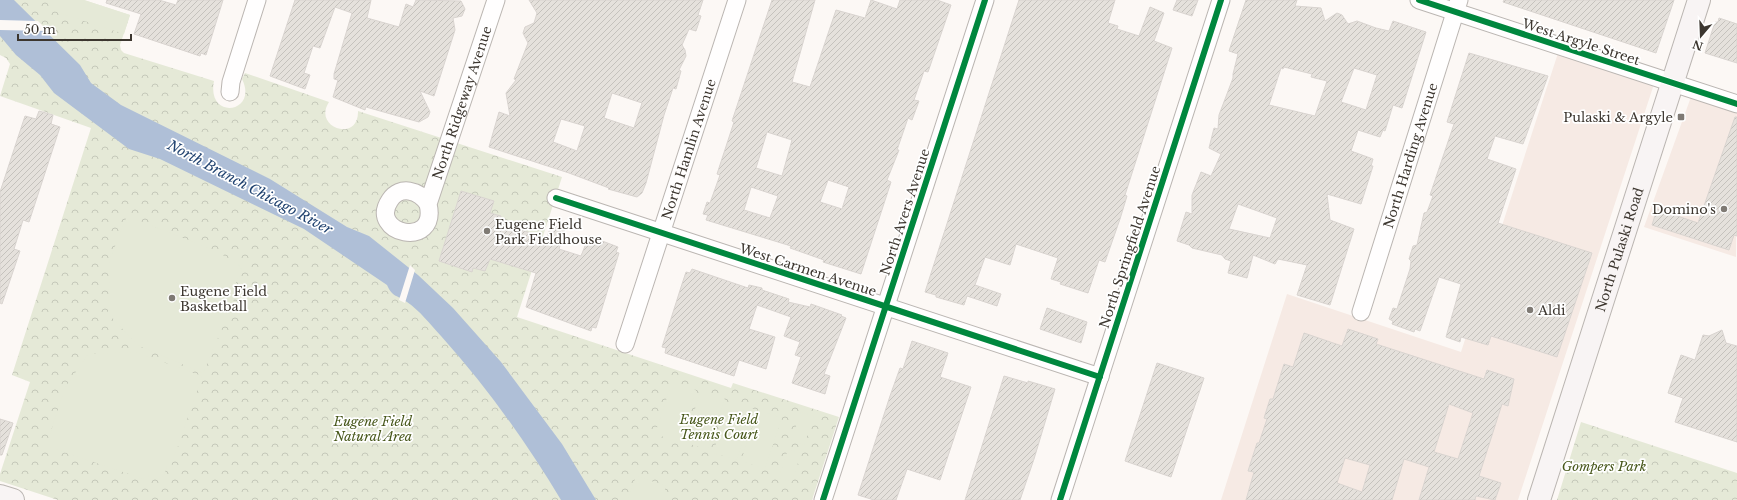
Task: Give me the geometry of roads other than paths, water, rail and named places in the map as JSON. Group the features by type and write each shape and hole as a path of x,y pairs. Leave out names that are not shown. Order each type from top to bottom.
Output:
{"main road":[{"name":"North Pulaski Road","path":"1539,500 1700,0"},
{"path":"0,496 13,500"}],"street":[{"path":"230,92 231,82 257,0"},
{"name":"North Ridgeway Avenue","path":"428,204 496,0"},
{"name":"North Hamlin Avenue","path":"625,344 737,0"},
{"name":"North Avers Avenue","path":"823,500 985,0"},
{"name":"North Springfield Avenue","path":"1060,500 1221,0"},
{"name":"West Argyle Street","path":"1419,0 1457,6 1673,83 1737,104"},
{"name":"North Harding Avenue","path":"1361,312 1457,6"},
{"name":"West Carmen Avenue","path":"556,198 661,234 1100,377"}],"water":[{"name":"North Branch Chicago River","path":"0,0 14,0 80,65 91,83 121,105 270,179 347,227 369,236 418,275 453,308 501,362 562,444 596,500 561,500 520,436 458,355 420,313 407,302 393,294 387,285 304,229 160,159 129,149 54,93 40,75 16,55 0,36"}],"place":[{"name":"Pulaski & Argyle","path":"1681,117"},
{"name":"Domino's","path":"1724,209"},
{"name":"Eugene Field Park Fieldhouse","path":"487,231"},
{"name":"Eugene Field Basketball","path":"172,298"},
{"name":"Aldi","path":"1530,310"}],"park label":[{"name":"Eugene Field Tennis Court","path":"719,426"},
{"name":"Eugene Field Natural Area","path":"373,428"},
{"name":"Gompers Park","path":"1604,466"}]}
